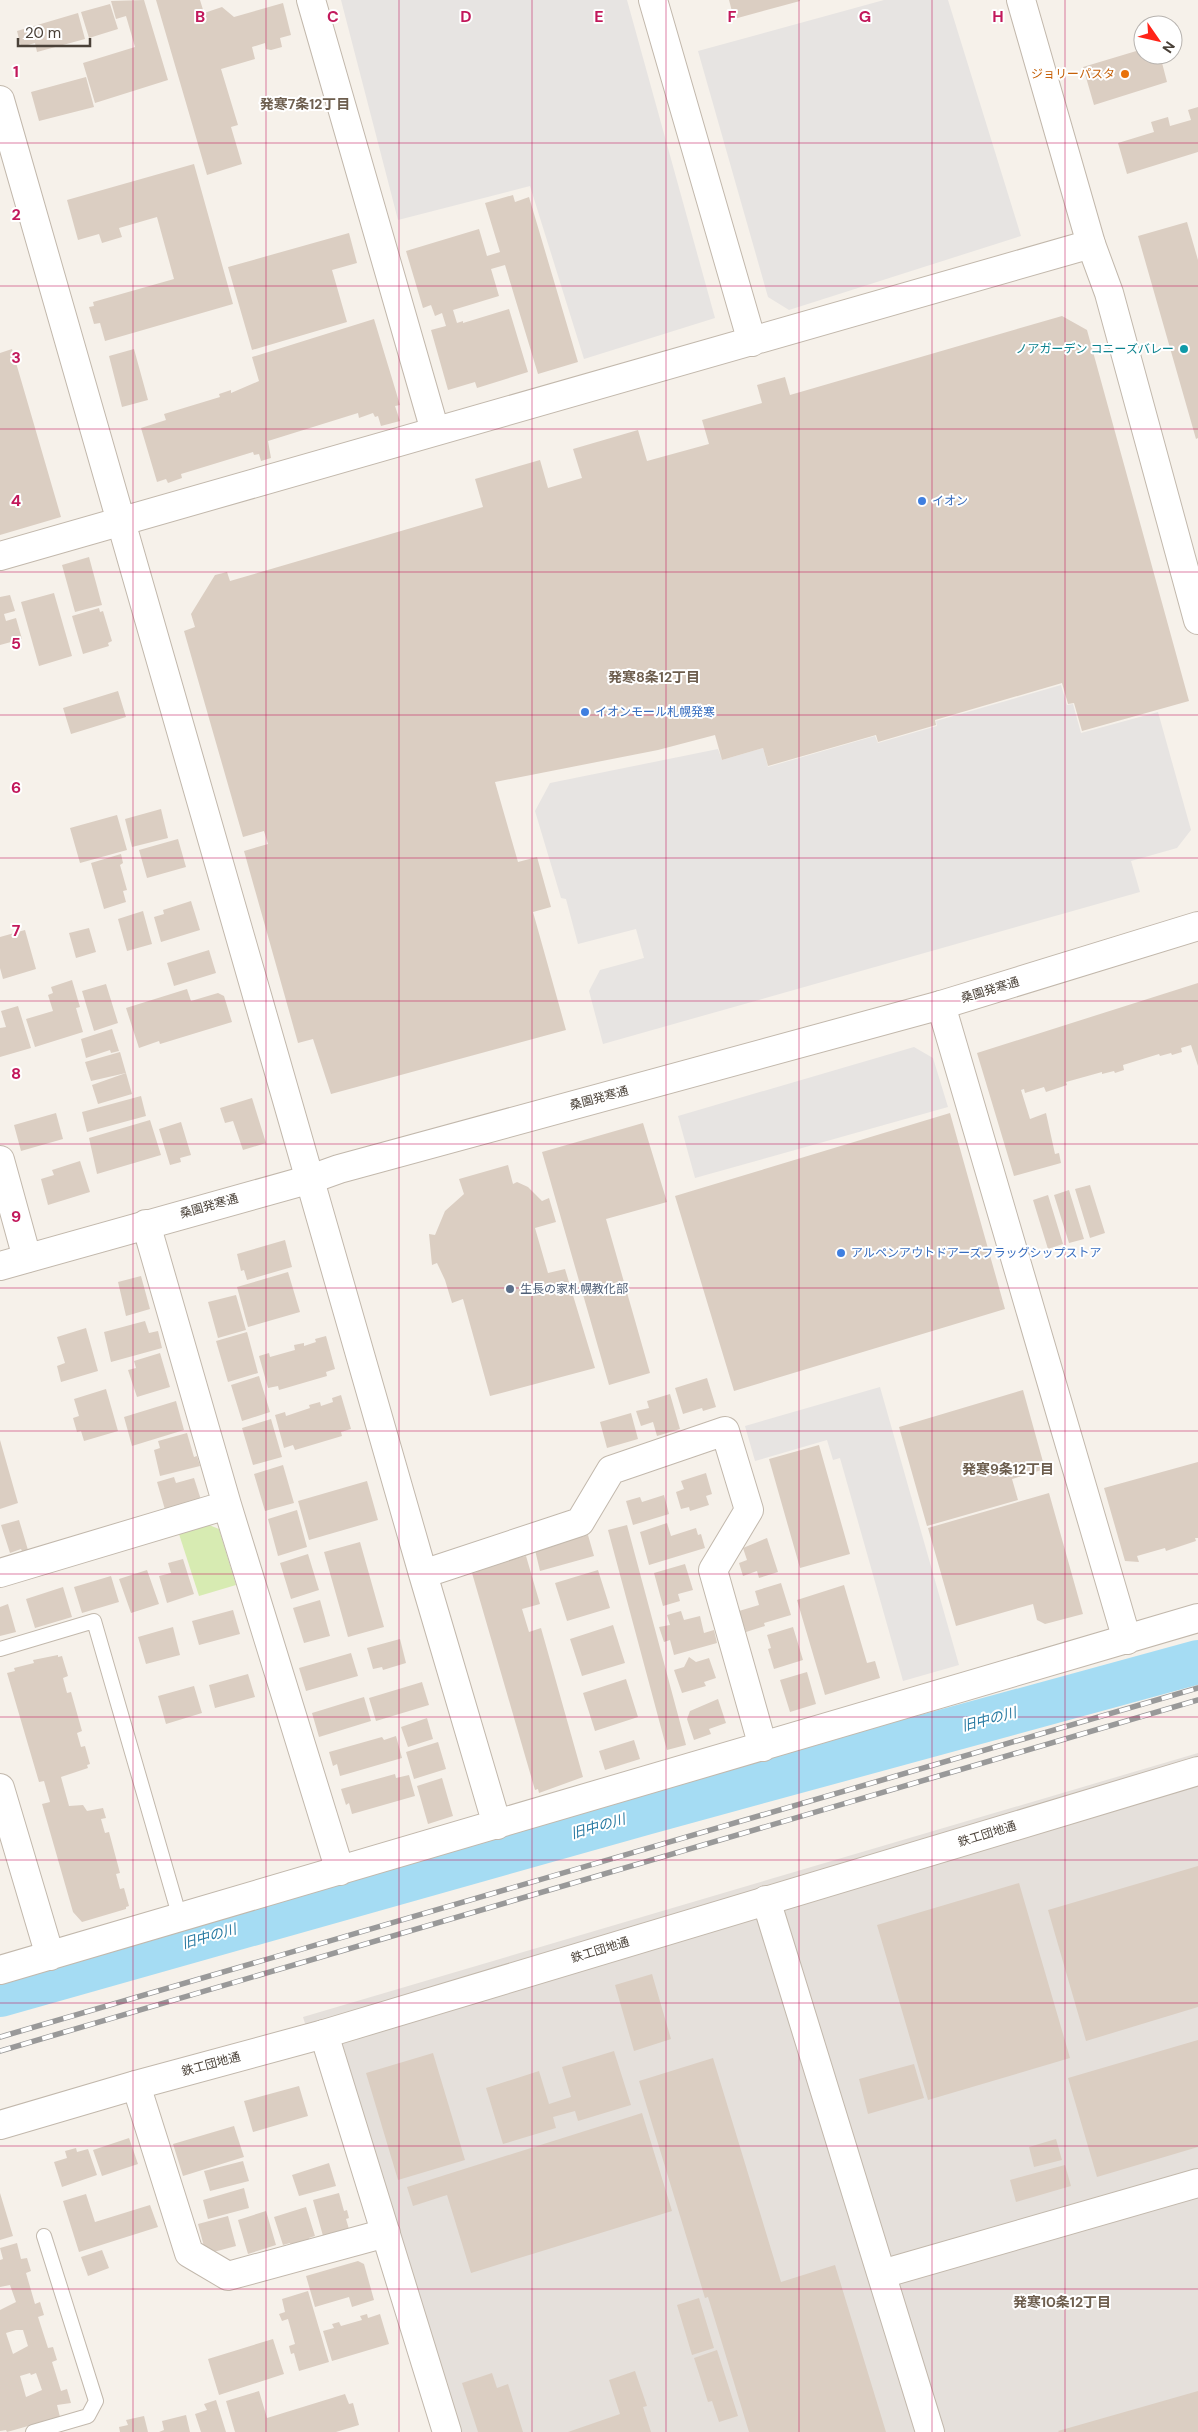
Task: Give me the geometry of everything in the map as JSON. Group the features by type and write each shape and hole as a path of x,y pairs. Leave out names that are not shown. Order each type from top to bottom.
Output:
{"street":[{"path":"310,0 435,431"},
{"path":"653,0 752,342"},
{"path":"1021,0 1091,244 1109,293 1198,620"},
{"path":"0,100 423,1574 497,1825"},
{"path":"0,556 1091,244"},
{"name":"桑園発寒通","path":"0,1266 311,1179 339,1168 941,1005 1198,926"},
{"path":"941,1005 1127,1640"},
{"path":"0,1160 27,1258"},
{"path":"146,1224 227,1505 340,1871"},
{"path":"423,1574 580,1522 611,1470 725,1431 749,1510 713,1570 763,1747"},
{"path":"0,1573 227,1505"},
{"path":"0,1970 1198,1618"},
{"name":"鉄工団地通","path":"0,2125 136,2084 324,2034 1198,1771"},
{"path":"0,1788 50,1956"},
{"path":"766,1900 930,2432"},
{"path":"324,2034 447,2432"},
{"path":"136,2084 190,2253 228,2276 386,2233"},
{"path":"882,2274 1198,2183"}],"lane":[{"path":"0,1649 94,1622 180,1918"},
{"path":"33,2432 88,2416 96,2401 44,2236"}],"shaded area":[{"path":"341,0 627,0 715,318 584,359 530,186 398,220"},
{"path":"884,0 948,0 1021,236 789,310 768,297 698,51"},
{"path":"1061,685 1067,705 1073,704 1081,733 1158,712 1191,830 1177,848 1131,861 1140,892 603,1044 589,991 600,970 644,958 636,929 578,944 566,899 561,898 535,811 550,783 718,749 722,760 763,748 768,767 875,736 878,743 937,726 936,721"},
{"path":"914,1047 933,1058 948,1107 695,1178 678,1116"},
{"path":"880,1387 959,1665 903,1681 840,1458 833,1460 827,1440 755,1461 745,1426"},
{"path":"1198,1753 1198,2432 433,2432 303,2017"}],"green space":[{"path":"209,1525 219,1529 236,1585 199,1596 179,1534"}],"building":[{"path":"144,0 168,80 95,103 83,63 135,47 126,16 116,19 111,1"},
{"path":"156,0 200,0 204,13 222,7 234,17 283,3 291,35 280,38 282,47 271,50 266,49 265,43 252,47 255,59 221,69 238,125 231,127 242,164 207,175"},
{"path":"729,0 800,0 800,1 734,19"},
{"path":"110,4 118,29 89,38 81,12"},
{"path":"78,13 85,39 37,52 35,43 21,47 17,31"},
{"name":"ジョリーパスタ","path":"1133,52 1133,65 1163,65 1167,82 1094,105 1083,67"},
{"path":"86,77 94,107 39,121 31,92"},
{"path":"1198,107 1198,152 1127,174 1118,143 1154,132 1151,122 1168,117 1170,126 1191,120 1188,110"},
{"path":"194,164 233,304 105,341 100,323 94,324 89,307 94,306 93,302 174,279 157,217 119,228 122,237 102,243 99,234 78,240 67,200"},
{"path":"513,195 515,202 529,197 578,362 538,374 505,265 491,269 499,296 453,310 457,323 463,321 463,323 509,309 528,372 477,388 475,382 448,390 431,330 446,326 442,313 435,316 431,305 423,308 406,251 479,229 487,256 500,252 485,203"},
{"name":"ノアガーデン コニーズバレー","path":"1187,222 1198,260 1198,438 1196,439 1138,236"},
{"path":"349,233 357,263 332,270 347,322 252,350 228,267"},
{"name":"イオンモール札幌発寒","path":"1062,316 1087,330 1189,701 1082,731 1074,703 1068,704 1062,683 935,720 936,725 878,742 876,735 768,766 763,748 722,760 715,735 658,750 495,782 518,862 537,857 551,907 533,912 566,1030 331,1094 313,1039 298,1043 244,851 268,844 264,831 243,837 184,631 195,627 191,614 215,575 227,572 230,581 483,507 475,479 540,460 548,488 582,478 573,449 638,430 647,461 709,444 702,420 762,403 757,385 785,377 790,395"},
{"path":"374,319 400,405 395,406 400,421 381,426 378,416 375,417 373,413 359,418 358,413 268,441 271,458 261,461 259,454 254,455 253,452 181,474 182,478 168,483 166,479 157,482 141,428 166,420 164,414 220,397 219,394 231,390 231,393 259,381 252,357"},
{"path":"12,349 61,517 0,535 0,353"},
{"path":"134,349 148,400 122,407 109,356"},
{"path":"89,557 102,605 75,612 62,565"},
{"path":"54,593 72,656 39,666 21,602"},
{"path":"10,595 15,611 4,614 6,621 16,618 22,639 0,645 0,597"},
{"path":"99,608 100,612 103,611 112,641 108,643 109,646 83,654 72,616"},
{"path":"118,691 126,717 71,734 63,708"},
{"path":"161,809 168,838 132,847 125,819"},
{"path":"117,815 127,850 80,863 70,828"},
{"path":"178,839 186,867 147,878 139,850"},
{"path":"121,854 123,863 120,865 127,890 123,891 126,902 104,909 91,863"},
{"path":"191,901 200,930 161,942 154,917 164,914 163,910"},
{"path":"143,911 152,944 127,951 118,919"},
{"path":"89,928 96,952 76,958 69,933"},
{"path":"25,930 36,969 3,979 0,968 0,937"},
{"path":"209,950 216,973 174,986 167,963"},
{"path":"72,980 80,1007 76,1008 83,1032 35,1047 26,1019 53,1011 48,995 53,993 51,987"},
{"path":"1198,983 1198,1066 1191,1045 1181,1048 1182,1052 1172,1055 1171,1053 1160,1056 1159,1054 1123,1065 1124,1070 1115,1073 1114,1071 1102,1074 1102,1072 1066,1082 1067,1085 1046,1092 1044,1087 1025,1093 1024,1089 1021,1090 1030,1119 1046,1113 1055,1154 1059,1153 1061,1163 1014,1176 977,1053"},
{"path":"106,984 118,1023 94,1031 82,991"},
{"path":"187,989 191,1001 218,993 224,996 232,1022 160,1044 159,1041 139,1048 126,1008"},
{"path":"18,1006 31,1048 0,1057 0,1028 6,1027 1,1011"},
{"path":"112,1029 119,1051 111,1053 110,1050 86,1058 81,1039"},
{"path":"120,1052 126,1073 91,1081 85,1062"},
{"path":"126,1073 132,1094 98,1104 92,1085"},
{"path":"141,1096 146,1116 87,1132 82,1112"},
{"path":"252,1098 266,1143 243,1150 233,1121 225,1123 220,1108"},
{"path":"56,1113 63,1139 21,1151 14,1125"},
{"name":"アルペンアウトドアーズフラッグシップストア","path":"950,1113 1005,1309 734,1391 675,1196"},
{"path":"150,1120 161,1155 97,1174 89,1138"},
{"path":"181,1122 191,1155 180,1158 181,1162 170,1165 159,1129"},
{"path":"643,1123 667,1202 606,1219 650,1373 609,1385 542,1152"},
{"path":"80,1161 90,1192 48,1205 41,1179 54,1175 52,1170"},
{"name":"生長の家札幌教化部","path":"508,1165 513,1184 517,1182 528,1187 542,1201 549,1198 556,1222 535,1228 548,1273 565,1269 595,1368 490,1396 463,1299 452,1303 445,1280 437,1263 432,1265 429,1234 435,1235 445,1211 464,1194 459,1179"},
{"path":"1090,1185 1105,1233 1090,1238 1075,1189"},
{"path":"1069,1190 1084,1239 1069,1243 1054,1195"},
{"path":"1048,1195 1063,1244 1048,1249 1033,1200"},
{"path":"285,1240 292,1267 247,1280 244,1270 241,1271 237,1254"},
{"path":"288,1272 300,1312 248,1327 237,1287"},
{"path":"141,1276 150,1309 126,1316 118,1282"},
{"path":"236,1295 246,1330 218,1338 208,1302"},
{"path":"145,1321 149,1333 158,1331 162,1348 111,1362 104,1332"},
{"path":"86,1328 98,1371 61,1382 57,1366 65,1363 57,1337"},
{"path":"247,1332 258,1373 228,1382 216,1341"},
{"path":"326,1336 335,1369 326,1372 327,1376 279,1390 278,1386 268,1388 259,1356 269,1353 270,1357 295,1350 294,1345 304,1343 304,1346 316,1342 315,1339"},
{"path":"160,1353 170,1387 137,1397 128,1370 136,1368 134,1361"},
{"path":"259,1376 270,1412 242,1421 231,1385"},
{"path":"707,1378 716,1407 703,1411 702,1408 683,1414 675,1388"},
{"path":"106,1389 118,1431 84,1441 81,1431 77,1432 73,1418 79,1416 74,1399"},
{"path":"1023,1390 1045,1469 1012,1479 1018,1500 927,1526 899,1427"},
{"path":"670,1394 680,1429 657,1436 653,1422 641,1426 636,1411 649,1408 647,1401"},
{"path":"341,1395 351,1429 341,1432 342,1436 295,1450 293,1445 284,1448 275,1415 285,1412 286,1416 310,1408 309,1405 320,1402 321,1406 333,1402 332,1398"},
{"path":"176,1401 184,1430 132,1446 124,1417"},
{"path":"631,1413 638,1439 607,1448 600,1422"},
{"path":"271,1419 282,1457 253,1465 242,1428"},
{"path":"187,1433 194,1457 197,1456 200,1466 160,1476 154,1450 160,1448 158,1441"},
{"path":"0,1440 18,1503 0,1509"},
{"path":"819,1445 850,1554 800,1568 769,1459"},
{"path":"1198,1462 1198,1538 1195,1538 1196,1541 1166,1551 1165,1548 1137,1556 1139,1562 1125,1561 1104,1488"},
{"path":"283,1465 294,1503 265,1511 254,1474"},
{"path":"706,1473 712,1494 706,1496 709,1505 690,1511 689,1507 681,1509 676,1492 684,1489 681,1481"},
{"path":"174,1477 176,1483 194,1478 202,1503 166,1513 157,1482"},
{"path":"367,1481 378,1520 309,1540 298,1501"},
{"path":"1049,1493 1083,1614 1045,1624 1037,1620 1033,1604 956,1626 928,1528"},
{"path":"664,1495 669,1514 633,1525 626,1501 640,1497 642,1502"},
{"path":"297,1510 307,1547 278,1556 268,1519"},
{"path":"19,1520 28,1550 22,1551 21,1549 10,1553 1,1525"},
{"path":"667,1523 671,1536 696,1528 698,1535 701,1534 705,1548 649,1565 640,1532"},
{"path":"627,1525 686,1745 667,1750 608,1530"},
{"path":"588,1535 594,1556 540,1571 535,1550"},
{"path":"767,1538 778,1572 759,1578 757,1571 743,1576 739,1563 747,1560 743,1548"},
{"path":"360,1542 384,1627 348,1637 324,1552"},
{"path":"308,1554 319,1590 291,1599 280,1563"},
{"path":"526,1556 540,1604 522,1609 529,1632 541,1628 583,1777 539,1793 538,1789 535,1790 472,1573 477,1572 479,1568"},
{"path":"183,1559 194,1594 167,1603 159,1576 171,1573 168,1563"},
{"path":"685,1564 693,1590 678,1594 680,1601 663,1606 654,1573"},
{"path":"147,1570 159,1604 131,1613 119,1579"},
{"path":"598,1570 610,1608 567,1621 555,1583"},
{"path":"111,1576 119,1602 82,1613 74,1587"},
{"path":"781,1583 791,1615 764,1623 765,1626 746,1632 739,1611 759,1605 755,1591"},
{"path":"844,1585 867,1663 875,1661 880,1678 825,1695 797,1600"},
{"path":"63,1587 72,1617 35,1628 26,1599"},
{"path":"320,1600 330,1636 304,1643 293,1608"},
{"path":"8,1604 16,1632 0,1636 0,1607"},
{"path":"233,1610 240,1634 199,1645 192,1621"},
{"path":"681,1611 684,1620 700,1616 704,1633 714,1630 717,1643 674,1655 670,1640 664,1642 659,1627 670,1625 667,1615"},
{"path":"613,1625 625,1663 582,1676 570,1639"},
{"path":"173,1627 180,1655 146,1664 138,1637"},
{"path":"793,1627 803,1660 774,1669 768,1649 771,1648 767,1635"},
{"path":"400,1639 406,1663 383,1670 382,1667 373,1669 367,1648"},
{"path":"351,1653 358,1676 306,1691 299,1668"},
{"path":"58,1655 58,1657 62,1656 68,1676 63,1678 67,1693 71,1692 82,1731 77,1733 81,1747 85,1746 90,1764 87,1765 88,1768 61,1777 69,1806 83,1805 87,1811 103,1808 106,1818 101,1819 105,1833 109,1832 120,1873 116,1874 120,1889 124,1888 129,1906 126,1909 82,1922 73,1912 42,1804 50,1802 44,1781 39,1782 7,1673 15,1671 14,1668 34,1663 33,1660"},
{"path":"689,1657 696,1662 709,1658 716,1678 704,1682 706,1686 682,1693 674,1670 684,1667"},
{"path":"807,1672 816,1704 790,1712 780,1680"},
{"path":"248,1674 255,1697 215,1708 209,1685"},
{"path":"626,1679 638,1717 595,1731 583,1693"},
{"path":"422,1682 429,1705 376,1721 369,1698"},
{"path":"194,1686 202,1713 166,1724 158,1696"},
{"path":"364,1697 371,1721 319,1737 312,1713"},
{"path":"718,1699 726,1723 709,1729 711,1734 694,1740 687,1719 690,1711"},
{"path":"427,1718 433,1739 408,1747 401,1727"},
{"path":"396,1736 402,1758 340,1776 337,1764 333,1766 329,1752 382,1737 384,1740"},
{"path":"634,1740 640,1759 605,1770 599,1751"},
{"path":"438,1742 446,1769 414,1779 406,1752"},
{"path":"395,1774 396,1778 409,1775 415,1796 352,1814 349,1803 346,1805 341,1789"},
{"path":"442,1778 453,1816 428,1824 417,1786"},
{"path":"1198,1866 1198,2007 1086,2041 1048,1910"},
{"path":"1019,1883 1070,2058 928,2100 877,1925"},
{"path":"652,1974 671,2039 634,2051 615,1985"},
{"path":"1198,2040 1198,2147 1097,2177 1068,2078"},
{"path":"614,2051 631,2105 578,2121 575,2111 553,2117 556,2128 503,2144 486,2088 539,2071 549,2104 571,2097 562,2067"},
{"path":"433,2053 465,2160 398,2180 366,2073"},
{"path":"713,2058 781,2282 835,2265 886,2432 749,2432 708,2297 705,2298 639,2081"},
{"path":"914,2064 924,2098 868,2114 859,2079"},
{"path":"299,2086 308,2116 253,2132 244,2101"},
{"path":"642,2113 672,2211 471,2273 447,2195 413,2206 407,2187"},
{"path":"234,2126 244,2157 183,2176 173,2144"},
{"path":"129,2138 138,2164 102,2176 93,2150"},
{"path":"1056,2139 1062,2160 1034,2167 1029,2147"},
{"path":"76,2148 77,2152 88,2149 97,2175 62,2187 54,2162 67,2158 65,2151"},
{"path":"243,2161 249,2181 210,2191 204,2171"},
{"path":"329,2163 336,2186 299,2196 292,2175"},
{"path":"1065,2165 1071,2186 1016,2202 1010,2180"},
{"path":"244,2188 249,2208 208,2219 203,2200"},
{"path":"0,2193 13,2236 0,2240"},
{"path":"339,2193 344,2211 347,2210 349,2218 346,2219 351,2236 325,2243 313,2200"},
{"path":"86,2194 95,2222 150,2205 158,2227 79,2252 63,2201"},
{"path":"306,2207 315,2236 309,2238 311,2246 293,2252 290,2243 283,2245 274,2217"},
{"path":"266,2211 276,2245 248,2254 238,2220"},
{"path":"228,2216 236,2246 206,2254 198,2224"},
{"path":"17,2243 21,2259 27,2258 31,2271 26,2273 35,2304 40,2302 44,2315 38,2317 48,2348 53,2347 57,2360 52,2362 61,2391 67,2389 71,2403 57,2405 60,2417 7,2432 6,2430 0,2431 0,2310 16,2302 10,2285 0,2287 0,2260 3,2259 0,2248","holes":["23,2330 28,2346 13,2354 6,2333","30,2373 31,2375 36,2373 42,2390 26,2397 20,2376"]},
{"path":"102,2250 109,2268 88,2276 81,2257"},
{"path":"358,2261 364,2264 374,2300 352,2307 349,2297 315,2307 306,2276"},
{"path":"308,2291 329,2362 299,2371 294,2353 291,2354 289,2346 295,2344 288,2319 282,2321 279,2314 285,2312 282,2299"},
{"path":"699,2298 714,2348 692,2355 677,2305"},
{"path":"367,2314 368,2318 380,2314 389,2344 332,2361 323,2331 334,2328 332,2324 339,2322 341,2326 362,2320 360,2316"},
{"path":"273,2339 284,2374 219,2395 208,2359"},
{"path":"717,2350 738,2416 719,2422 712,2401 708,2402 694,2358"},
{"path":"635,2371 647,2406 643,2407 651,2432 568,2432 620,2414 609,2380"},
{"path":"492,2373 497,2388 508,2384 523,2432 478,2432 462,2383"},
{"path":"259,2391 267,2418 345,2394 349,2404 353,2403 359,2425 336,2432 235,2432 226,2401"},
{"path":"1198,2391 1198,2432 1058,2431"},
{"path":"216,2400 226,2432 201,2432 195,2414 207,2410 204,2404"},
{"path":"186,2415 190,2432 159,2432 164,2430 162,2421"},
{"path":"144,2416 148,2432 120,2432 119,2427 128,2425 126,2420"}],"waterway":[{"name":"旧中の川","path":"0,1995 645,1813 1198,1662"}],"railway":[{"path":"0,2037 1198,1688"},
{"path":"0,2051 1198,1700"}],"place":[{"name":"ジョリーパスタ","path":"1125,74"},
{"name":"ノアガーデン コニーズバレー","path":"1184,349"},
{"name":"イオン","path":"922,501"},
{"name":"イオンモール札幌発寒","path":"585,712"},
{"name":"アルペンアウトドアーズフラッグシップストア","path":"841,1253"},
{"name":"生長の家札幌教化部","path":"510,1289"}],"district":[{"name":"発寒7条12丁目","path":"305,104"},
{"name":"発寒8条12丁目","path":"654,677"},
{"name":"発寒9条12丁目","path":"1008,1469"},
{"name":"発寒10条12丁目","path":"1062,2302"}]}
